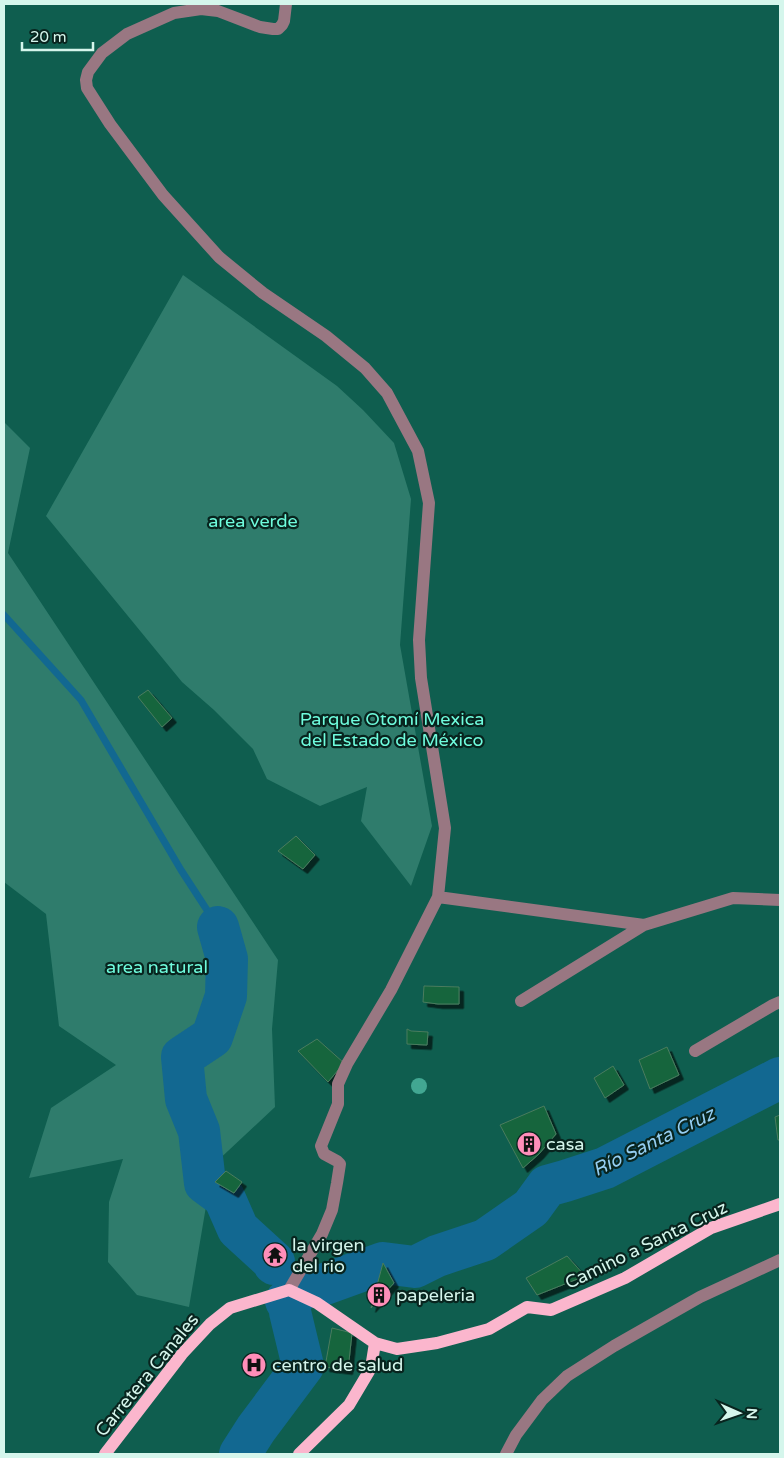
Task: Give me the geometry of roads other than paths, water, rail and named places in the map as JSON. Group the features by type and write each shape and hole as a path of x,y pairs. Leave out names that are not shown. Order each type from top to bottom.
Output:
{"main road":[{"name":"Camino a Santa Cruz","path":"376,1342 397,1349 437,1343 489,1329 527,1308 551,1310 624,1278 711,1228 780,1204"},
{"path":"296,1293 317,1303 376,1342 371,1368 349,1405 299,1454"},
{"name":"Carretera Canales","path":"105,1454 182,1354 210,1324 230,1308 296,1293"}],"street":[{"path":"286,4 282,25 273,29 260,27 218,11 202,9 174,13 127,34 102,53 88,72 86,80 87,88 110,124 163,195 219,257 263,293 326,336 365,368 387,392 418,450 429,503 420,640 420,678 446,828 438,897 390,990 347,1064 338,1084 338,1104 321,1146 324,1154 337,1160 340,1164 332,1210 296,1293"},
{"path":"438,897 644,925"},
{"path":"520,1001 644,925 733,898 780,900"},
{"path":"695,1051 773,1004 780,1002"},
{"path":"506,1454 516,1435 542,1400 567,1376 700,1296 780,1260"}],"waterway":[{"path":"4,615 81,700 181,870 218,927"},
{"path":"218,927 227,959 226,996 212,1037 182,1057 186,1099 199,1131 205,1183 224,1197 238,1229 274,1264"},
{"name":"Río Santa Cruz","path":"286,1301 305,1287 325,1284 383,1263 415,1267 437,1256 485,1240 531,1208 547,1186 605,1168 780,1078"},
{"name":"Río Santa Cruz","path":"240,1454 256,1429 303,1366 290,1312"}],"place":[{"name":"casa","path":"529,1144"},
{"name":"la virgen del rio","path":"275,1255"},
{"name":"papeleria","path":"379,1295"},
{"name":"centro de salud","path":"254,1365"}],"park label":[{"name":"area verde","path":"253,521"},
{"name":"Parque Otomí Mexica del Estado de México","path":"392,730"},
{"name":"area natural","path":"157,967"}]}
